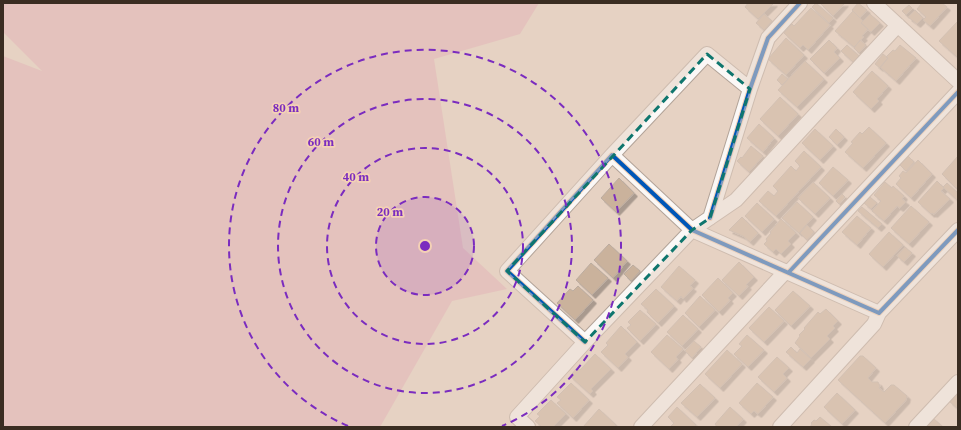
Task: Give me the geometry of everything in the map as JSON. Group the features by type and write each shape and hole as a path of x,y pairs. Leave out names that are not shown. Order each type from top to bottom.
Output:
{"street":[{"path":"710,218 768,38 800,3"},
{"path":"874,3 958,81"},
{"path":"518,424 585,342 692,230 736,200 898,25"},
{"path":"585,342 508,270 707,54 750,90"},
{"path":"642,427 958,92"},
{"path":"612,156 692,230 879,312"},
{"path":"780,427 874,324 879,312 958,230"},
{"path":"916,427 958,382"}],"highlighted area":[{"path":"707,54 750,89 710,218 692,230 585,342 507,271"}],"shaded area":[{"path":"3,3 539,3 520,34 434,59 463,248 507,289 452,301 380,427 3,427 3,56 42,71 3,32"}],"building":[{"path":"748,3 774,3 758,19 745,7"},
{"path":"816,3 833,18 829,23 812,7"},
{"path":"820,3 845,3 833,16"},
{"path":"858,3 867,10 860,18 852,10"},
{"path":"922,3 942,3 947,7 930,26 923,20 926,17 917,9"},
{"path":"909,5 912,8 906,15 902,11"},
{"path":"811,8 830,25 808,50 803,45 800,48 784,33 792,24 794,26"},
{"path":"915,10 923,18 917,24 908,17"},
{"path":"853,11 863,21 861,23 868,29 862,36 864,37 854,47 835,31"},
{"path":"764,14 772,21 764,30 756,23"},
{"path":"870,14 880,23 871,32 861,23"},
{"path":"958,21 958,55 957,57 939,41"},
{"path":"786,38 804,55 786,75 768,59"},
{"path":"829,40 837,48 834,52 840,58 824,73 810,59"},
{"path":"860,40 866,45 859,53 854,48"},
{"path":"847,45 859,56 853,62 841,51"},
{"path":"900,45 916,58 896,81 880,67 888,58 886,57 893,50 895,51"},
{"path":"883,54 888,58 880,68 875,64"},
{"path":"805,61 824,79 797,107 778,90"},
{"path":"872,71 888,86 877,99 879,101 871,109 853,92"},
{"path":"782,74 788,79 782,85 777,80"},
{"path":"780,97 798,114 778,136 760,119"},
{"path":"759,124 774,138 763,152 747,138"},
{"path":"869,127 886,143 863,168 845,152 860,132 862,134"},
{"path":"815,129 833,146 820,160 802,143"},
{"path":"836,129 844,137 837,145 829,137"},
{"path":"751,146 763,156 749,172 737,161 741,157 742,158"},
{"path":"804,151 821,167 776,216 759,201 768,191 774,196 778,191 773,186 791,166 796,171 800,166 795,161"},
{"path":"908,156 914,162 906,171 900,165"},
{"path":"958,156 958,186 956,188 942,174"},
{"path":"918,160 932,174 911,198 896,184 901,178 899,176 903,171 906,173"},
{"path":"833,167 848,180 833,196 819,183"},
{"path":"619,178 634,193 616,212 601,198"},
{"path":"937,181 944,188 941,191 950,199 934,214 931,214 918,202"},
{"path":"813,182 830,198 815,214 798,198"},
{"path":"885,182 892,188 893,186 904,196 902,199 906,202 900,208 897,206 884,221 872,211 881,201 874,195"},
{"path":"947,183 958,193 958,201 943,187"},
{"path":"842,194 845,197 839,204 836,201"},
{"path":"870,197 877,203 871,209 864,203"},
{"path":"797,202 813,217 799,233 782,218"},
{"path":"757,203 774,219 762,232 745,216"},
{"path":"911,206 929,222 909,244 891,228"},
{"path":"862,207 882,224 878,228 858,211"},
{"path":"857,216 871,228 857,245 842,232"},
{"path":"742,217 758,233 750,242 743,236 729,230"},
{"path":"781,219 796,233 788,241 791,244 781,254 776,249 773,252 764,244 771,233 770,232"},
{"path":"807,225 814,232 807,240 800,233"},
{"path":"889,232 903,245 883,267 869,254"},
{"path":"609,244 627,261 613,278 594,260"},
{"path":"905,247 912,253 904,262 897,256"},
{"path":"739,262 754,277 746,285 748,286 739,296 722,280"},
{"path":"591,263 608,278 592,295 576,280"},
{"path":"633,265 640,271 631,281 624,274"},
{"path":"679,266 695,280 690,286 693,288 683,299 681,296 677,301 661,287"},
{"path":"718,278 733,293 728,298 730,300 719,312 702,295"},
{"path":"578,286 593,300 575,320 557,303 570,289 573,291"},
{"path":"656,289 674,306 658,323 647,312 648,310 641,304"},
{"path":"793,291 810,306 791,326 775,310"},
{"path":"700,296 715,310 699,327 685,313"},
{"path":"769,307 784,321 764,342 749,328"},
{"path":"826,309 838,321 833,326 835,328 827,336 830,339 811,358 795,343 800,336 799,335 805,329 804,328 818,312 820,314"},
{"path":"640,310 656,324 640,341 627,328 631,325 628,322"},
{"path":"683,315 698,329 682,346 667,332"},
{"path":"621,326 637,342 625,354 628,357 618,368 601,352 608,345 606,343"},
{"path":"667,335 683,349 676,357 678,359 669,369 651,352"},
{"path":"747,335 764,350 748,367 734,354 742,346 739,344"},
{"path":"694,341 701,347 692,358 685,351"},
{"path":"791,347 797,353 800,349 811,359 803,367 786,352"},
{"path":"727,350 742,364 720,388 705,374"},
{"path":"595,354 611,369 591,389 593,391 590,394 570,376 577,368 580,370"},
{"path":"860,356 863,356 876,368 868,378 872,382 878,382 880,386 879,388 884,392 891,385 894,385 907,396 906,400 885,423 838,380"},
{"path":"777,357 789,368 783,374 787,378 774,392 758,377"},
{"path":"571,383 589,400 573,418 557,403 561,400 557,397"},
{"path":"757,383 773,397 758,414 754,411 751,414 739,403"},
{"path":"700,384 715,398 697,417 681,403"},
{"path":"957,392 958,393 958,409 949,401"},
{"path":"837,393 855,410 842,424 824,407"},
{"path":"551,400 566,414 553,427 542,427 535,421 540,416 537,414"},
{"path":"677,407 696,425 695,427 670,427 674,423 668,417"},
{"path":"730,407 743,419 737,426 739,427 717,427 715,424"},
{"path":"599,409 616,425 614,427 583,427"},
{"path":"820,417 832,427 810,427 814,420 816,421"},
{"path":"933,418 943,427 925,426"}],"cycle path":[{"path":"710,218 750,89 768,38 800,3"},
{"path":"789,272 958,92"},
{"path":"585,342 507,271 612,155 692,230 879,313 958,230"}]}
